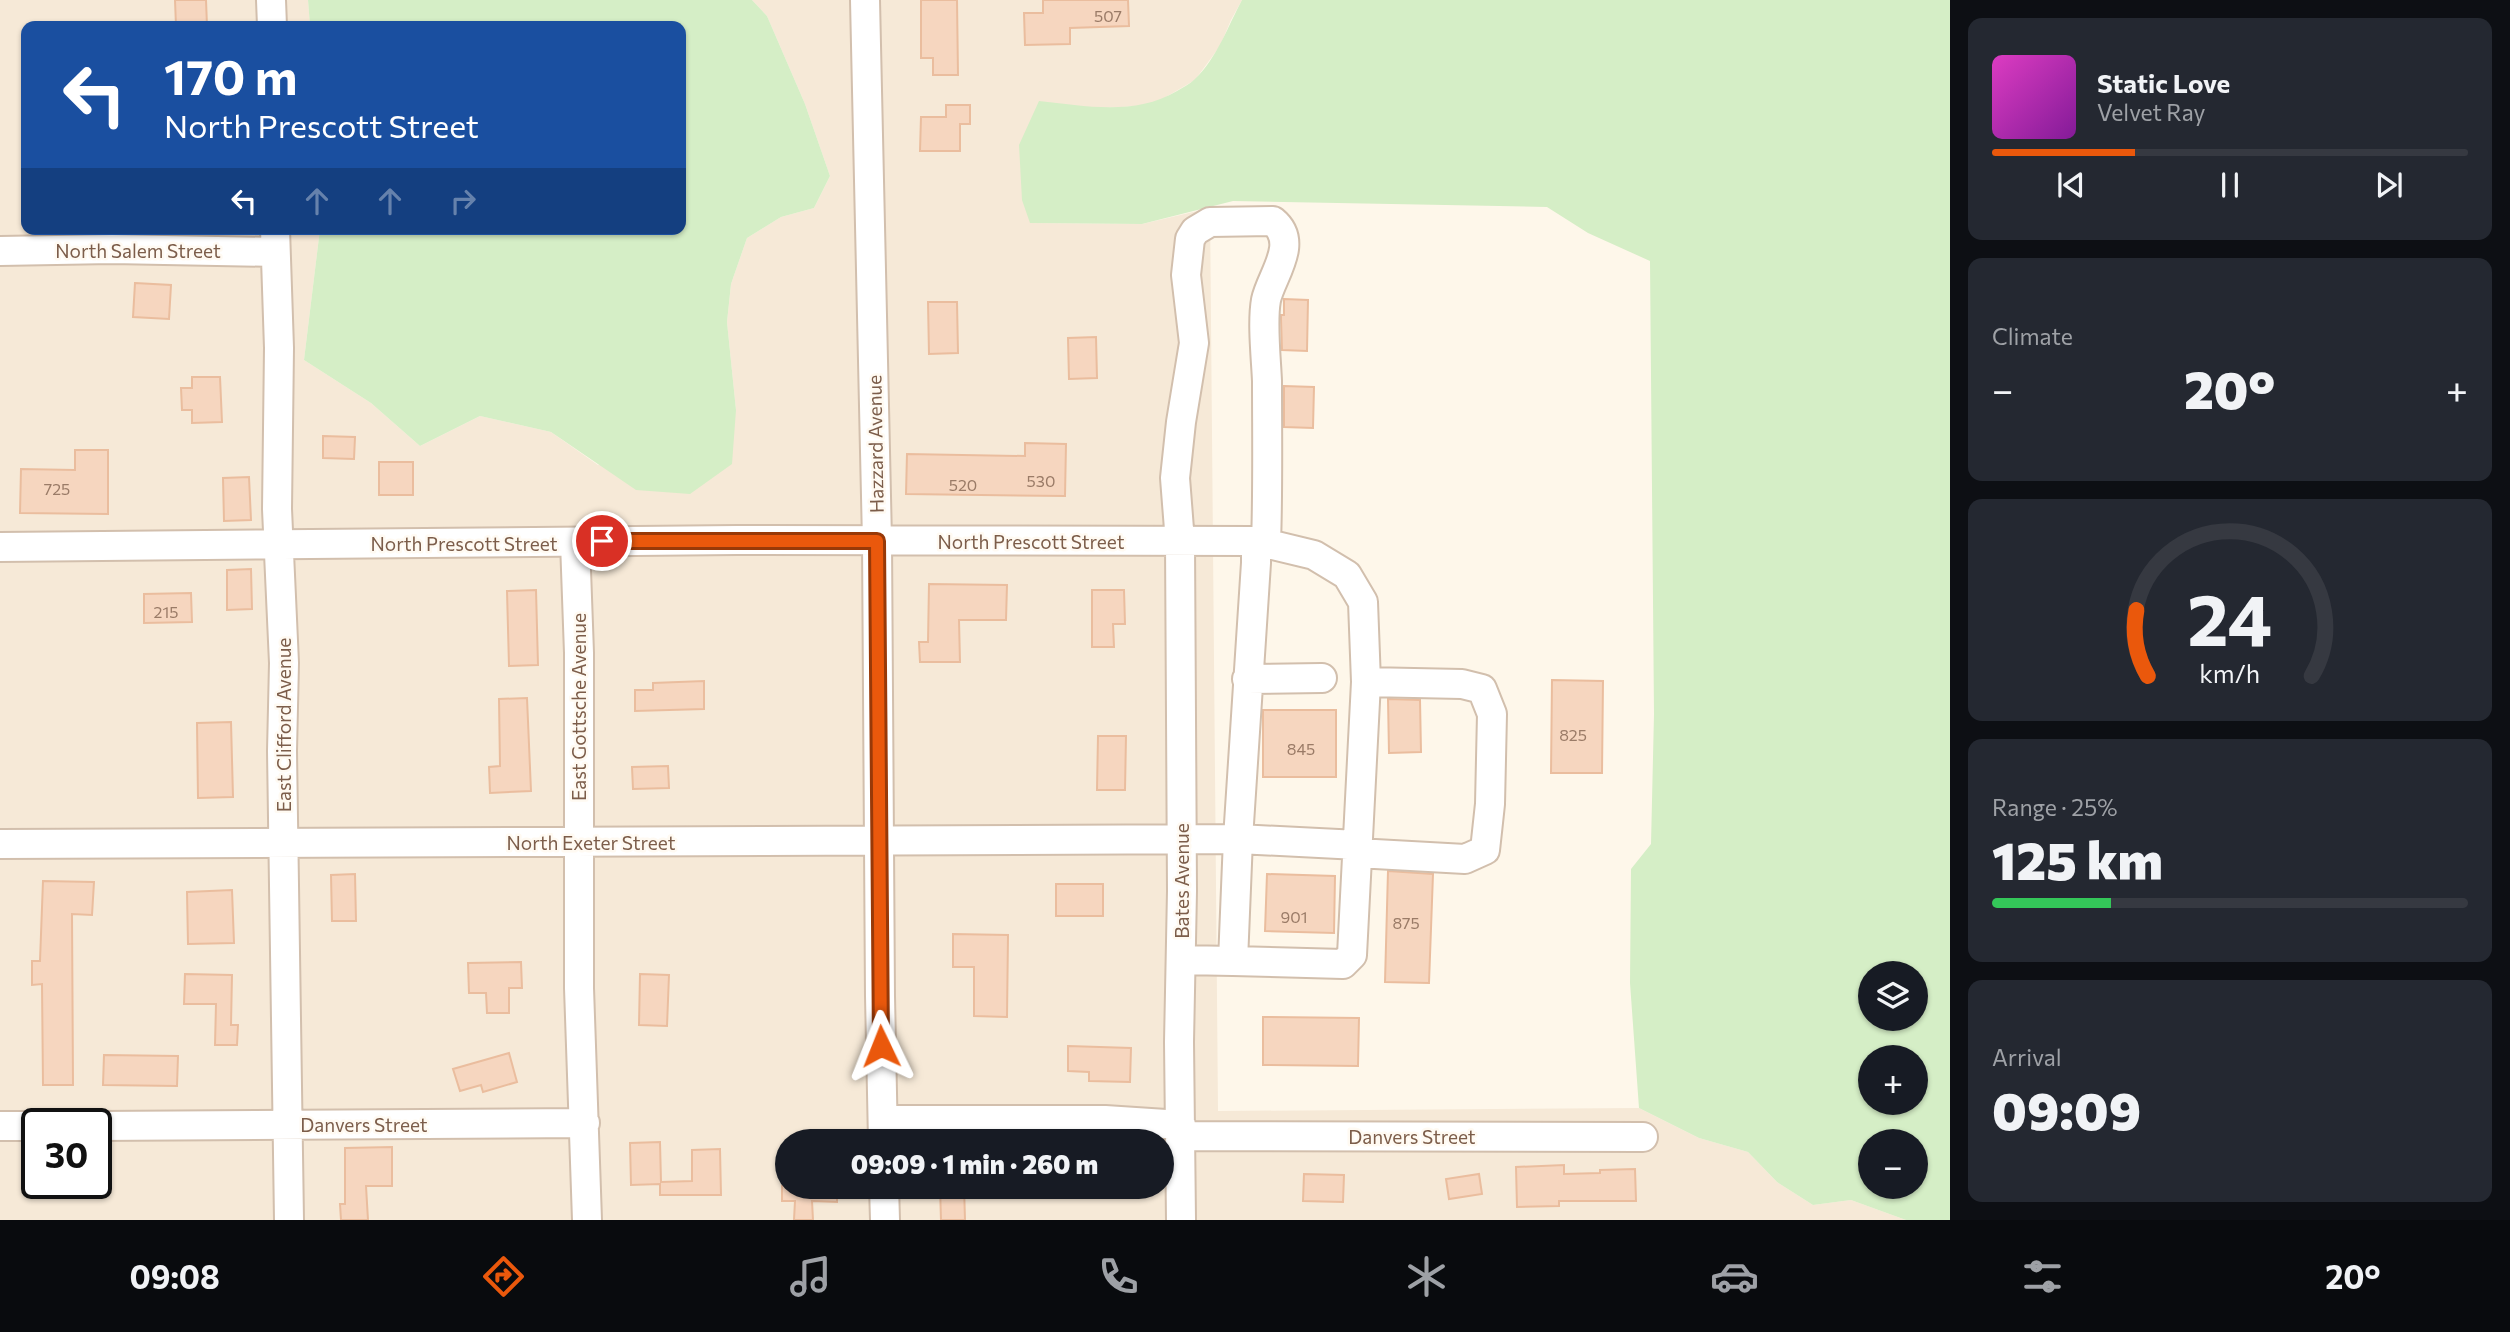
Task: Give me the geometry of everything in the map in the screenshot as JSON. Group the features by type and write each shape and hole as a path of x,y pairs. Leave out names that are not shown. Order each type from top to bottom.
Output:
{"street":[{"path":"271,0 272,21"},
{"name":"Hazzard Avenue","path":"865,0 877,541 883,1129"},
{"name":"Bates Avenue","path":"1181,1220 1180,542 1175,478 1194,343 1186,275 1190,239 1195,231 1210,222 1273,221 1283,236 1282,265 1266,301 1268,479 1247,679 1233,961"},
{"name":"North Salem Street","path":"0,251 275,241"},
{"name":"East Clifford Avenue","path":"275,241 279,348 277,509 284,663 282,751 289,1220"},
{"name":"North Prescott Street","path":"0,547 575,542 1261,542 1314,555 1347,575 1363,602 1366,682 1352,956 1343,964 1181,960"},
{"name":"East Gottsche Avenue","path":"575,542 579,653 579,988 585,1123"},
{"path":"1247,679 1321,678"},
{"name":"North Exeter Street","path":"0,844 1238,839 1465,859 1485,850 1490,804 1492,714 1482,689 1462,684 1366,682"},
{"name":"Danvers Street","path":"905,1129 1105,1120 1167,1129"},
{"path":"585,1123 587,1220"},
{"name":"Danvers Street","path":"112,1126 585,1123"},
{"path":"0,1126 21,1126"},
{"name":"Danvers Street","path":"1174,1130 1643,1138"},
{"path":"884,1199 885,1220"}],"shaded area":[{"path":"0,0 308,0 310,21 21,21 21,235 319,235 304,360 371,403 420,446 480,416 551,432 598,465 736,410 727,322 731,284 747,238 781,217 814,208 830,176 805,104 767,16 752,0 1242,0 1220,46 1195,80 1159,101 1140,106 1103,108 1030,223 1142,224 1210,208 1218,1111 1639,1108 1699,1138 1748,1152 1777,1182 1813,1205 1851,1200 1906,1220 1193,1220 1192,532 0,536"},
{"path":"1169,552 1170,1129 775,1129 775,1199 1170,1199 1170,1220 0,1220 0,557"}],"green space":[{"path":"308,0 752,0 767,16 805,104 830,176 814,208 781,217 747,238 731,284 727,322 736,410 732,464 690,494 636,490 551,432 480,416 420,446 371,403 304,360 319,235 686,235 686,21 310,21"},
{"path":"1242,0 1950,0 1950,1220 1906,1220 1851,1200 1813,1205 1777,1182 1748,1152 1699,1138 1639,1108 1630,983 1631,869 1651,844 1654,714 1650,261 1588,233 1547,207 1233,201 1142,224 1030,223 1022,200 1019,145 1039,101 1110,107 1144,104 1161,99 1189,84 1203,71 1216,52"}],"building":[{"path":"175,0 206,0 207,21 176,21"},
{"path":"921,0 957,0 958,75 933,75 933,58 921,58"},
{"path":"1043,0 1128,0 1129,26 1070,28 1070,44 1025,45 1024,13 1043,13"},
{"path":"946,105 970,105 970,124 960,124 960,151 920,151 921,117 946,117"},
{"path":"135,283 171,285 169,319 133,317"},
{"path":"1284,299 1308,300 1307,351 1282,350 1281,315 1284,315"},
{"path":"928,302 957,302 958,353 929,354"},
{"path":"1096,337 1097,378 1069,379 1068,338"},
{"path":"192,377 220,377 222,422 192,423 192,410 182,410 181,388 192,388"},
{"path":"1284,386 1314,387 1313,428 1284,427"},
{"path":"323,436 355,437 354,459 323,458"},
{"path":"1025,443 1066,444 1065,496 906,494 907,454 1025,456"},
{"path":"75,450 108,450 108,514 20,513 21,469 75,470"},
{"path":"379,462 413,462 413,495 379,495"},
{"path":"249,477 251,520 224,521 223,478"},
{"path":"251,569 252,609 227,610 227,570"},
{"path":"929,584 1007,585 1006,620 959,620 960,662 920,662 919,642 928,642"},
{"path":"536,590 538,665 509,666 507,591"},
{"path":"1092,590 1124,590 1125,624 1113,624 1114,647 1092,647"},
{"path":"191,593 192,622 144,623 144,594"},
{"path":"1552,680 1603,681 1602,773 1551,773"},
{"path":"704,681 704,709 635,711 635,690 653,690 653,683"},
{"path":"527,698 531,791 490,793 489,767 500,766 499,699"},
{"path":"1388,699 1420,700 1421,752 1389,753"},
{"path":"1263,710 1336,710 1336,777 1263,777"},
{"path":"231,722 233,797 198,798 197,723"},
{"path":"1098,736 1126,736 1125,790 1097,790"},
{"path":"668,766 669,788 633,789 632,767"},
{"path":"1388,871 1433,874 1429,983 1385,982"},
{"path":"355,874 356,921 332,921 331,875"},
{"path":"1267,874 1335,876 1334,933 1265,931"},
{"path":"43,881 94,882 92,915 72,914 73,1085 43,1085 42,984 32,985 32,961 40,961"},
{"path":"1056,884 1103,884 1103,916 1056,916"},
{"path":"232,890 234,943 188,944 187,892"},
{"path":"953,934 1008,935 1007,1017 974,1016 974,967 953,967"},
{"path":"521,962 522,988 509,988 509,1013 487,1013 486,993 469,993 468,963"},
{"path":"185,974 232,975 231,1025 238,1025 237,1045 215,1045 216,1004 184,1004"},
{"path":"640,974 669,975 667,1026 639,1025"},
{"path":"1263,1017 1359,1018 1358,1066 1263,1065"},
{"path":"1068,1046 1131,1048 1130,1082 1089,1081 1089,1072 1068,1071"},
{"path":"509,1053 517,1082 483,1092 481,1085 460,1091 453,1069"},
{"path":"104,1055 178,1056 177,1086 103,1085"},
{"path":"660,1142 661,1182 692,1181 692,1150 720,1149 721,1195 660,1195 660,1184 631,1185 630,1143"},
{"path":"392,1147 392,1186 366,1186 368,1220 341,1220 340,1204 345,1204 345,1148"},
{"path":"1564,1165 1564,1174 1635,1169 1636,1201 1559,1201 1559,1206 1517,1207 1516,1167"},
{"path":"1304,1174 1344,1175 1343,1202 1303,1201"},
{"path":"1479,1174 1482,1194 1449,1199 1446,1179"},
{"path":"837,1199 837,1202 812,1201 813,1220 794,1220 795,1201 782,1201"},
{"path":"940,1199 964,1199 965,1220 941,1220"}],"route":[{"path":"602,541 877,541 881,1046"}]}
